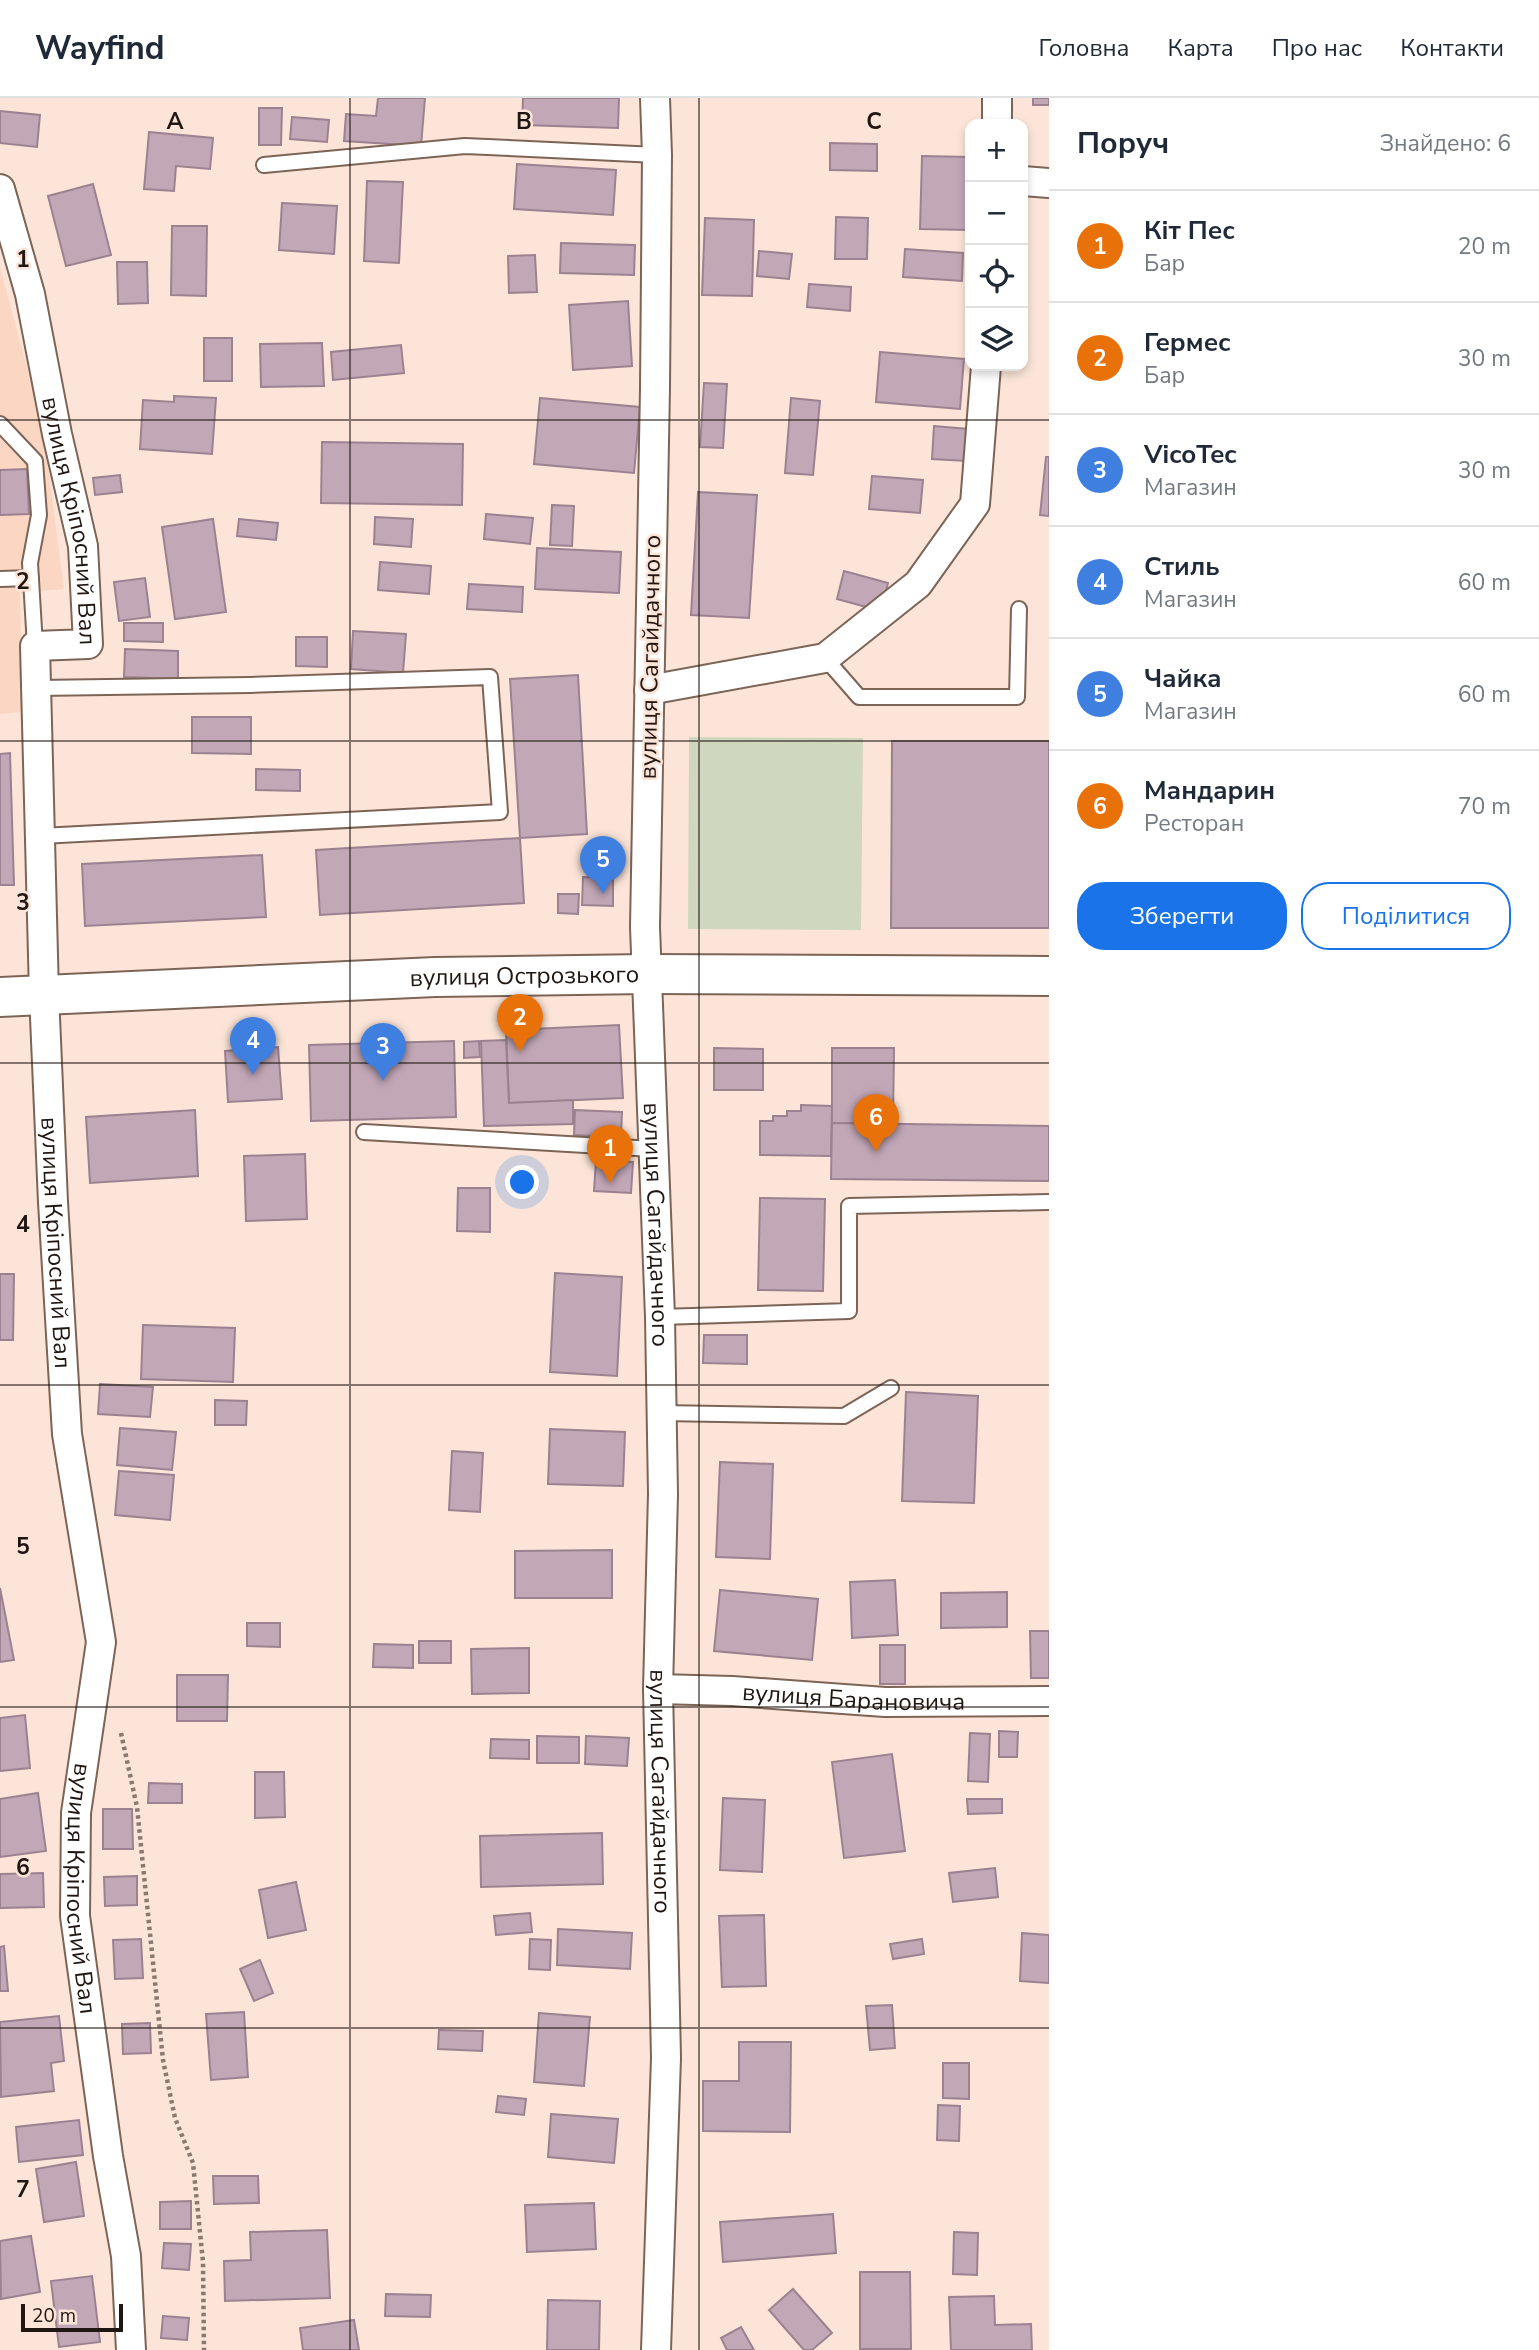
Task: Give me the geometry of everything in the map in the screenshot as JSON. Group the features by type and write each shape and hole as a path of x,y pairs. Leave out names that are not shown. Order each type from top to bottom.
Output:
{"main road":[{"name":"вулиця Острозького","path":"0,997 435,977 647,974 1049,976"}],"street":[{"name":"вулиця Сагайдачного","path":"654,98 657,155 656,388 645,927 660,1317 663,1494 658,1689 666,2058 656,2350"},
{"path":"997,98 997,119"},
{"path":"1028,181 1049,183"},
{"name":"вулиця Кріпосний Вал","path":"0,189 30,294 57,434 83,546 88,644 35,646 44,994 67,1434 101,1642 76,1813 75,1916 108,2156 126,2256 131,2350"},
{"path":"649,690 825,658 918,584 975,504 986,371"},
{"name":"вулиця Барановича","path":"658,1689 732,1691 885,1702 1049,1701"}],"lane":[{"path":"264,165 465,146 657,155"},
{"path":"0,424 35,461 39,515 30,563 35,646"},
{"path":"0,579 31,578"},
{"path":"825,658 859,697 1017,697 1019,609"},
{"path":"37,688 250,685 490,677 500,811 41,836"},
{"path":"364,1132 653,1149"},
{"path":"660,1317 849,1311 849,1206 1049,1202"},
{"path":"661,1413 844,1416 891,1388"}],"path":[{"path":"121,1731 137,1807 163,2060 175,2118 193,2163 203,2262 204,2350"}],"shaded area":[{"path":"0,267 43,428 64,589 20,593 22,712 0,714"}],"green space":[{"path":"689,737 863,738 861,930 688,929"}],"building":[{"path":"378,98 425,98 421,146 344,141 346,114 376,116"},
{"path":"523,98 619,98 618,128 522,125"},
{"path":"1033,98 1049,98 1049,105 1033,105"},
{"path":"259,108 282,108 281,145 259,145"},
{"path":"0,111 40,115 37,147 0,143"},
{"path":"292,117 329,120 327,142 290,139"},
{"path":"149,132 213,138 210,169 176,166 174,191 144,189"},
{"path":"830,143 877,144 877,171 830,170"},
{"path":"922,156 965,157 965,230 920,229"},
{"path":"517,164 616,170 613,215 514,209"},
{"path":"367,181 403,182 399,263 364,261"},
{"path":"93,184 111,255 66,266 48,196"},
{"path":"282,203 337,206 334,254 279,250"},
{"path":"836,217 868,218 867,259 835,259"},
{"path":"705,218 754,220 752,296 702,295"},
{"path":"172,226 207,226 206,296 171,295"},
{"path":"561,243 635,245 634,275 560,273"},
{"path":"905,249 963,253 962,281 903,277"},
{"path":"759,251 792,254 789,279 757,276"},
{"path":"535,255 537,292 509,293 508,256"},
{"path":"117,262 147,262 148,303 118,304"},
{"path":"809,284 851,287 850,311 807,307"},
{"path":"628,301 632,366 573,370 569,305"},
{"path":"204,338 232,338 232,381 204,381"},
{"path":"322,343 324,386 261,387 260,344"},
{"path":"401,345 404,373 333,380 331,352"},
{"path":"880,352 964,359 960,409 876,402"},
{"path":"704,383 727,384 723,448 700,447"},
{"path":"174,396 216,398 212,454 140,449 143,400 174,402"},
{"path":"540,398 640,407 634,473 534,464"},
{"path":"791,398 820,401 813,475 785,473"},
{"path":"934,426 968,429 966,461 932,459"},
{"path":"322,442 463,444 462,505 321,503"},
{"path":"1046,457 1049,457 1049,516 1040,515"},
{"path":"27,469 29,514 0,515 0,470"},
{"path":"120,475 122,492 95,495 93,478"},
{"path":"872,476 923,480 920,513 869,509"},
{"path":"698,492 757,495 749,618 691,615"},
{"path":"552,505 574,506 572,546 550,545"},
{"path":"486,514 533,518 530,544 484,539"},
{"path":"375,517 413,519 411,547 374,544"},
{"path":"213,519 226,612 175,619 162,527"},
{"path":"239,519 278,523 276,540 237,536"},
{"path":"537,548 621,552 619,593 535,589"},
{"path":"380,562 431,566 429,594 378,590"},
{"path":"844,571 888,583 881,611 837,599"},
{"path":"145,578 150,617 119,621 114,582"},
{"path":"469,584 523,587 522,612 467,609"},
{"path":"124,623 163,623 163,642 124,641"},
{"path":"353,631 406,634 403,673 351,669"},
{"path":"296,637 327,637 327,667 296,666"},
{"path":"125,649 178,651 178,679 124,677"},
{"path":"578,675 587,834 520,838 510,679"},
{"path":"192,717 251,717 251,754 192,753"},
{"path":"892,741 1049,741 1049,928 891,928"},
{"path":"10,753 14,885 0,885 0,754"},
{"path":"256,769 300,770 300,791 256,790"},
{"path":"520,838 524,903 320,915 316,850"},
{"path":"262,855 266,917 85,926 82,864"},
{"path":"583,877 613,878 613,906 582,905"},
{"path":"558,894 579,894 578,914 558,913"},
{"path":"537,1013 537,1029 506,1030 505,1015"},
{"path":"619,1025 623,1098 509,1103 506,1030"},
{"path":"506,1040 509,1103 573,1100 573,1124 484,1126 481,1041"},
{"path":"454,1041 456,1117 311,1121 309,1045"},
{"path":"479,1041 480,1057 464,1058 464,1042"},
{"path":"278,1047 282,1099 228,1102 225,1051"},
{"path":"714,1048 763,1049 763,1090 714,1090"},
{"path":"832,1048 894,1048 893,1124 832,1123"},
{"path":"801,1105 832,1106 831,1156 760,1155 760,1121 773,1121 773,1116 787,1116 787,1111 801,1111"},
{"path":"195,1110 198,1176 90,1183 86,1117"},
{"path":"575,1110 622,1112 621,1137 574,1135"},
{"path":"832,1123 1049,1126 1049,1181 831,1179"},
{"path":"305,1154 307,1219 246,1221 244,1156"},
{"path":"596,1160 633,1162 631,1193 594,1191"},
{"path":"458,1188 490,1188 490,1232 457,1231"},
{"path":"760,1198 825,1199 823,1291 758,1290"},
{"path":"555,1273 622,1277 617,1376 550,1372"},
{"path":"0,1274 14,1274 13,1340 0,1340"},
{"path":"143,1325 235,1328 233,1382 141,1379"},
{"path":"704,1335 747,1335 747,1364 703,1363"},
{"path":"100,1384 153,1387 150,1417 98,1414"},
{"path":"906,1392 978,1396 974,1503 902,1501"},
{"path":"215,1400 247,1401 246,1425 215,1425"},
{"path":"120,1428 176,1432 172,1470 117,1465"},
{"path":"550,1429 625,1432 623,1486 548,1484"},
{"path":"452,1451 483,1453 480,1512 449,1510"},
{"path":"720,1462 773,1464 770,1559 716,1557"},
{"path":"119,1471 174,1475 170,1520 115,1515"},
{"path":"612,1550 612,1598 515,1598 515,1551"},
{"path":"895,1580 898,1635 852,1638 850,1582"},
{"path":"0,1588 14,1660 0,1662"},
{"path":"720,1590 818,1599 812,1660 714,1651"},
{"path":"1007,1592 1007,1627 941,1628 941,1593"},
{"path":"247,1623 280,1623 280,1647 247,1646"},
{"path":"1030,1631 1049,1631 1049,1678 1031,1678"},
{"path":"419,1641 451,1641 451,1663 419,1663"},
{"path":"374,1644 413,1645 413,1668 373,1667"},
{"path":"880,1645 905,1645 905,1684 880,1684"},
{"path":"529,1648 529,1693 472,1694 471,1649"},
{"path":"177,1675 228,1675 227,1721 177,1721"},
{"path":"25,1715 30,1768 0,1771 0,1718"},
{"path":"999,1731 1018,1732 1017,1757 999,1757"},
{"path":"970,1733 990,1734 988,1782 968,1781"},
{"path":"537,1736 579,1737 579,1763 537,1763"},
{"path":"586,1736 629,1738 627,1766 585,1764"},
{"path":"491,1739 529,1740 529,1759 490,1758"},
{"path":"892,1754 905,1851 844,1858 832,1762"},
{"path":"255,1772 284,1772 285,1817 255,1818"},
{"path":"149,1783 182,1784 182,1803 148,1803"},
{"path":"38,1793 46,1851 0,1857 0,1799"},
{"path":"723,1798 765,1800 762,1872 720,1870"},
{"path":"967,1799 1002,1799 1002,1813 968,1814"},
{"path":"103,1809 132,1809 133,1849 103,1849"},
{"path":"602,1833 603,1884 481,1887 480,1836"},
{"path":"995,1868 998,1897 953,1902 949,1873"},
{"path":"43,1873 44,1907 0,1908 0,1874"},
{"path":"137,1876 137,1905 105,1906 104,1877"},
{"path":"296,1882 306,1930 268,1938 259,1890"},
{"path":"530,1913 532,1932 496,1935 494,1916"},
{"path":"764,1915 766,1986 722,1987 719,1916"},
{"path":"558,1929 632,1933 630,1969 557,1965"},
{"path":"1022,1933 1049,1935 1049,1983 1020,1981"},
{"path":"141,1939 143,1978 115,1979 113,1940"},
{"path":"530,1939 551,1940 550,1970 529,1969"},
{"path":"922,1939 924,1954 893,1959 890,1944"},
{"path":"4,1946 8,1991 0,1991 0,1947"},
{"path":"260,1960 273,1993 254,2001 240,1969"},
{"path":"892,2005 895,2048 870,2050 866,2006"},
{"path":"244,2012 248,2077 211,2080 206,2014"},
{"path":"539,2013 590,2017 584,2086 534,2082"},
{"path":"59,2016 64,2061 51,2063 54,2091 1,2097 0,2022"},
{"path":"150,2023 151,2053 123,2054 122,2024"},
{"path":"439,2030 483,2031 482,2051 438,2049"},
{"path":"739,2042 791,2042 790,2132 703,2131 703,2081 739,2081"},
{"path":"943,2063 969,2063 969,2099 943,2098"},
{"path":"498,2096 526,2099 524,2115 496,2112"},
{"path":"938,2105 960,2106 959,2141 937,2140"},
{"path":"551,2114 618,2119 614,2163 548,2157"},
{"path":"79,2120 83,2155 19,2162 16,2127"},
{"path":"76,2162 84,2216 44,2222 36,2169"},
{"path":"213,2176 258,2176 259,2203 214,2204"},
{"path":"191,2201 191,2229 160,2229 160,2202"},
{"path":"594,2203 596,2249 527,2252 525,2205"},
{"path":"833,2214 836,2253 723,2262 720,2222"},
{"path":"327,2230 330,2298 225,2301 224,2261 251,2260 250,2232"},
{"path":"954,2232 978,2233 977,2275 953,2274"},
{"path":"31,2236 40,2292 1,2299 0,2241"},
{"path":"164,2243 191,2244 189,2270 162,2268"},
{"path":"860,2272 910,2272 911,2349 860,2349"},
{"path":"92,2276 100,2342 59,2347 51,2281"},
{"path":"793,2289 832,2333 812,2350 804,2350 769,2310"},
{"path":"386,2294 431,2295 430,2317 385,2316"},
{"path":"994,2296 995,2325 1031,2324 1032,2350 951,2350 949,2297"},
{"path":"548,2300 600,2301 599,2350 547,2350"},
{"path":"163,2316 189,2318 187,2340 161,2338"},
{"path":"354,2320 359,2350 303,2350 300,2328"},
{"path":"741,2327 754,2350 727,2350 721,2338"}],"place":[{"name":"Чайка","path":"603,894"},
{"name":"Гермес","path":"520,1052"},
{"name":"Стиль","path":"253,1075"},
{"name":"VicoTec","path":"383,1081"},
{"name":"Мандарин","path":"876,1152"},
{"name":"Кіт Пес","path":"610,1183"}]}
